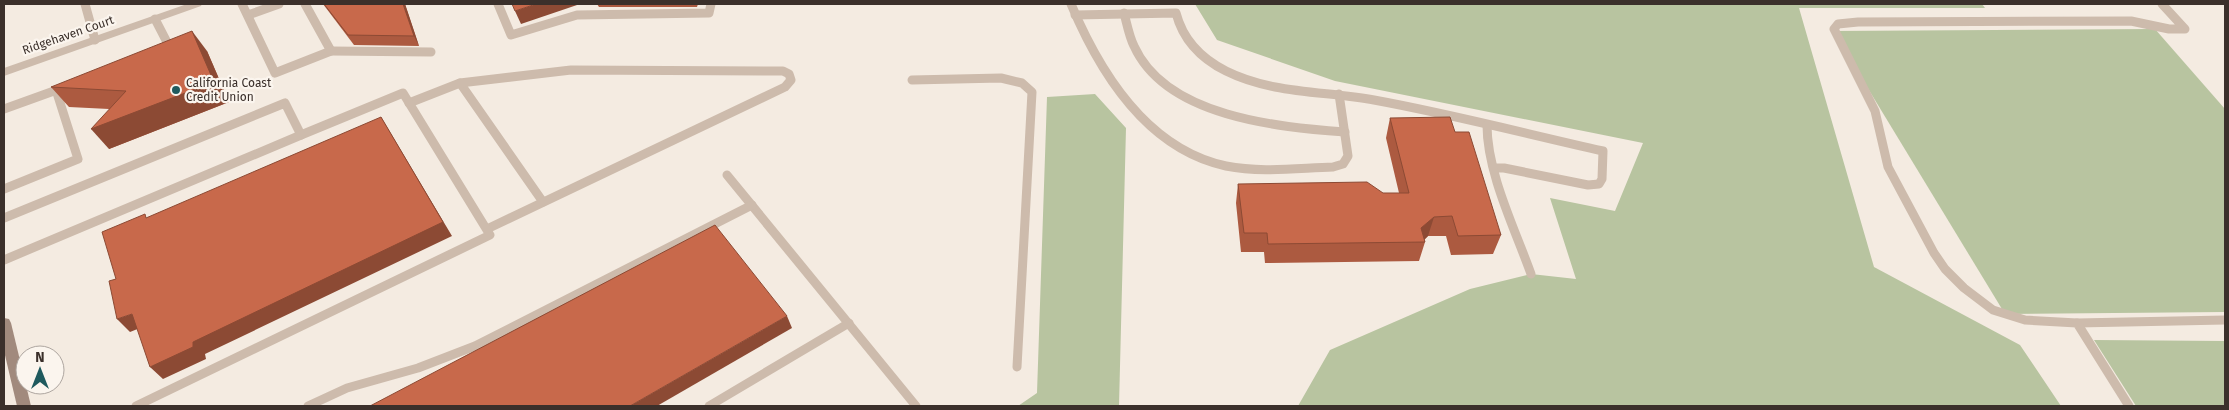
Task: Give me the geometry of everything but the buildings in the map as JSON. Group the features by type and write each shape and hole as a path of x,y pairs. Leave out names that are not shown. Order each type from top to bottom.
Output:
{"main road":[{"path":"4,323 24,406"}],"street":[{"name":"Ridgehaven Court","path":"4,72 198,4"}],"lane":[{"path":"86,4 95,40"},
{"path":"242,4 274,73 331,51 431,52"},
{"path":"248,15 279,4"},
{"path":"305,4 331,51"},
{"path":"498,4 511,35 577,15 709,13 711,4"},
{"path":"1071,4 1078,26 1100,64 1144,120 1162,136 1200,158 1224,166 1241,168 1333,167 1343,164 1348,156 1339,94"},
{"path":"1102,4 1104,13"},
{"path":"2162,4 2185,29 2169,29 2145,22 2122,21 1858,22 1838,24 1834,29 1875,111 1888,167 1934,253 1945,269 1964,288 1993,310 2025,320 2077,323 2225,320"},
{"path":"1075,16 1104,13 1176,13 1181,30 1200,53 1226,71 1244,78 1288,88 1339,94 1603,151 1602,179 1599,184 1588,185 1504,168 1494,168"},
{"path":"1124,13 1130,38 1144,62 1160,79 1191,100 1211,110 1243,121 1304,130 1345,132"},
{"path":"155,19 170,48 162,51"},
{"path":"409,102 460,83 590,70 783,71 789,74 791,80 785,87 487,229"},
{"path":"912,80 1001,78 1022,83 1032,92 1017,367"},
{"path":"460,83 543,202"},
{"path":"4,109 74,84"},
{"path":"4,189 78,159 56,90"},
{"path":"4,260 403,93 490,235 136,406"},
{"path":"4,218 285,103 301,135"},
{"path":"1487,125 1485,134 1494,168 1531,274"},
{"path":"727,175 916,406"},
{"path":"308,406 347,388 418,368 475,346 752,205"},
{"path":"709,406 848,323"},
{"path":"2077,323 2129,406"}],"green space":[{"path":"1195,4 1982,4 1985,8 1799,8 1874,267 2020,345 2061,406 1298,406 1330,350 1470,289 1531,274 1576,279 1550,198 1615,211 1643,143 1335,81 1217,40"},
{"path":"2155,29 2225,109 2225,312 2005,314 1833,31"},
{"path":"1095,94 1126,128 1119,406 1018,406 1037,393 1047,97"},
{"path":"2094,340 2225,341 2225,406 2136,406"}],"place":[{"name":"California Coast Credit Union","path":"176,90"}]}
